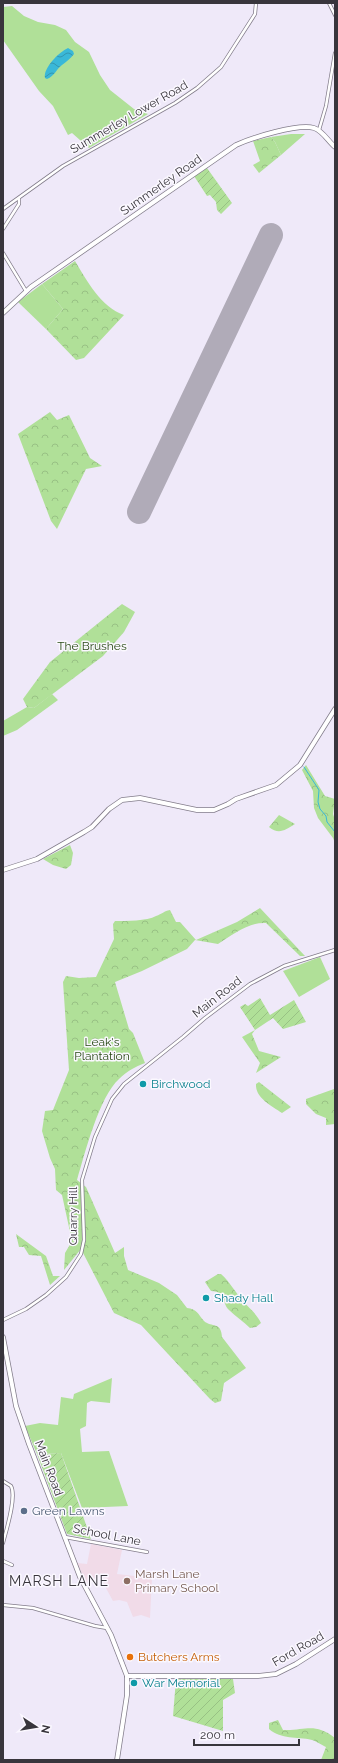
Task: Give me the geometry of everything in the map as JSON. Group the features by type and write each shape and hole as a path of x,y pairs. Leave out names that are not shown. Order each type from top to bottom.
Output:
{"main road":[{"name":"Summerley Road","path":"3,313 27,291 236,145 264,134 311,127 319,130"},
{"path":"319,130 335,147"},
{"path":"3,870 37,859 84,832 92,827 109,809 122,800 140,798 197,810 214,810 228,804 236,798 276,785 300,765 335,709"},
{"name":"Main Road","path":"3,1337 20,1419 64,1536 86,1589 108,1628 127,1676 127,1695 117,1760"},
{"name":"Ford Road","path":"127,1676 258,1676 276,1674 296,1664 335,1639"}],"street":[{"name":"Summerley Lower Road","path":"3,209 63,166 175,103 197,88 221,67 255,14 256,3"},
{"path":"329,3 335,15"},
{"path":"319,130 324,118 335,53"},
{"path":"3,229 19,204 19,199"},
{"path":"3,253 27,291"},
{"name":"Main Road","path":"124,1084 184,1037 205,1018 250,984 284,966 335,950"},
{"name":"Quarry Hill","path":"3,1320 26,1309 46,1295 66,1277 81,1254 84,1240 82,1180 95,1137 112,1099 124,1084"},
{"path":"3,1481 11,1486 13,1492 3,1543"},
{"name":"School Lane","path":"64,1536 146,1552"},
{"path":"5,1563 12,1565"},
{"path":"3,1605 33,1608 95,1626 108,1628"}],"shaded area":[{"name":"Marsh Lane Primary School","path":"91,1544 122,1550 117,1574 152,1578 150,1618 141,1615 133,1617 127,1602 119,1600 113,1601 100,1577 87,1584 77,1563 87,1564"}],"green space":[{"path":"12,6 24,16 38,22 55,25 66,30 75,42 89,52 100,75 110,90 134,109 148,114 89,148 72,133 68,135 53,106 39,91 3,40 3,7"},
{"path":"291,134 305,134 281,155 271,137"},
{"path":"271,137 281,155 259,173 253,165 260,161 253,141"},
{"path":"207,168 232,203 221,214 217,210 216,202 210,195 207,196 194,176"},
{"path":"75,261 90,285 102,300 108,306 124,315 84,358 76,360 46,329 63,309 42,284"},
{"path":"42,284 63,309 46,329 18,302"},
{"path":"50,412 57,420 69,415 90,458 102,466 86,469 57,529 51,521 18,434"},
{"name":"The Brushes","path":"122,604 135,612 124,632 103,656 34,708 27,707 23,699 50,662"},
{"path":"52,694 58,700 17,730 3,736 3,721 27,707 34,708"},
{"path":"306,765 325,796 335,799 333,814 335,820 335,843 318,818 314,808 313,791 302,770"},
{"path":"279,815 295,824 282,831 276,831 269,827"},
{"path":"70,845 73,853 71,865 66,869 53,865 43,859"},
{"name":"Leak's Plantation","path":"260,908 305,956 300,956 266,923 259,923 241,930 218,944 195,940 187,949 142,971 115,982 129,1029 133,1033 145,1063 122,1076 112,1087 105,1099 94,1126 77,1180 86,1187 115,1253 124,1247 124,1256 128,1270 159,1283 177,1295 187,1308 199,1314 204,1321 218,1327 222,1337 246,1368 224,1383 221,1401 215,1403 141,1325 114,1313 81,1249 64,1270 65,1253 72,1241 62,1195 56,1190 55,1169 42,1131 45,1111 53,1110 69,1070 63,982 66,976 79,978 96,977 114,939 113,924 115,921 152,918 170,910 176,922 180,922 196,940 237,922"},
{"path":"320,957 330,979 299,997 283,971"},
{"path":"260,998 270,1015 294,1000 306,1022 283,1029 273,1018 255,1030 240,1007 245,1004 248,1006"},
{"path":"255,1030 252,1034 259,1051 281,1057 256,1073 260,1063 242,1037"},
{"path":"259,1082 291,1107 282,1113 269,1104 261,1097 256,1089 256,1084"},
{"path":"334,1089 335,1124 326,1125 326,1118 316,1114 306,1104 306,1099"},
{"path":"16,1234 46,1256 53,1276 60,1276 50,1285 41,1256 29,1255 24,1247 19,1247"},
{"path":"218,1274 221,1274 224,1277 257,1317 261,1323 256,1327 250,1328 229,1310 222,1295 211,1291 205,1282"},
{"path":"112,1378 110,1403 91,1401 87,1403 86,1426 80,1429 82,1452 109,1451 128,1506 82,1508 61,1453 37,1454 25,1426 40,1423 58,1425 61,1397 73,1399 74,1394"},
{"path":"61,1453 91,1539 67,1534 37,1454"},
{"path":"176,1679 233,1679 235,1693 223,1700 223,1731 173,1716"},
{"path":"278,1720 283,1730 310,1728 328,1733 335,1738 335,1760 321,1760 326,1747 315,1741 279,1735 269,1729 269,1723"}],"water":[{"path":"68,48 73,51 74,54 52,76 47,79 45,78 46,70 52,61"}],"waterway":[{"path":"304,767 319,790 318,802 320,809 326,816 327,822 335,832"}],"runway":[{"path":"139,512 271,235"}],"place":[{"name":"Birchwood","path":"143,1084"},
{"name":"Shady Hall","path":"206,1298"},
{"name":"Green Lawns","path":"24,1511"},
{"name":"Marsh Lane Primary School","path":"127,1581"},
{"name":"Butchers Arms","path":"130,1657"},
{"name":"War Memorial","path":"134,1683"}],"district":[{"name":"MARSH LANE","path":"59,1581"}]}
